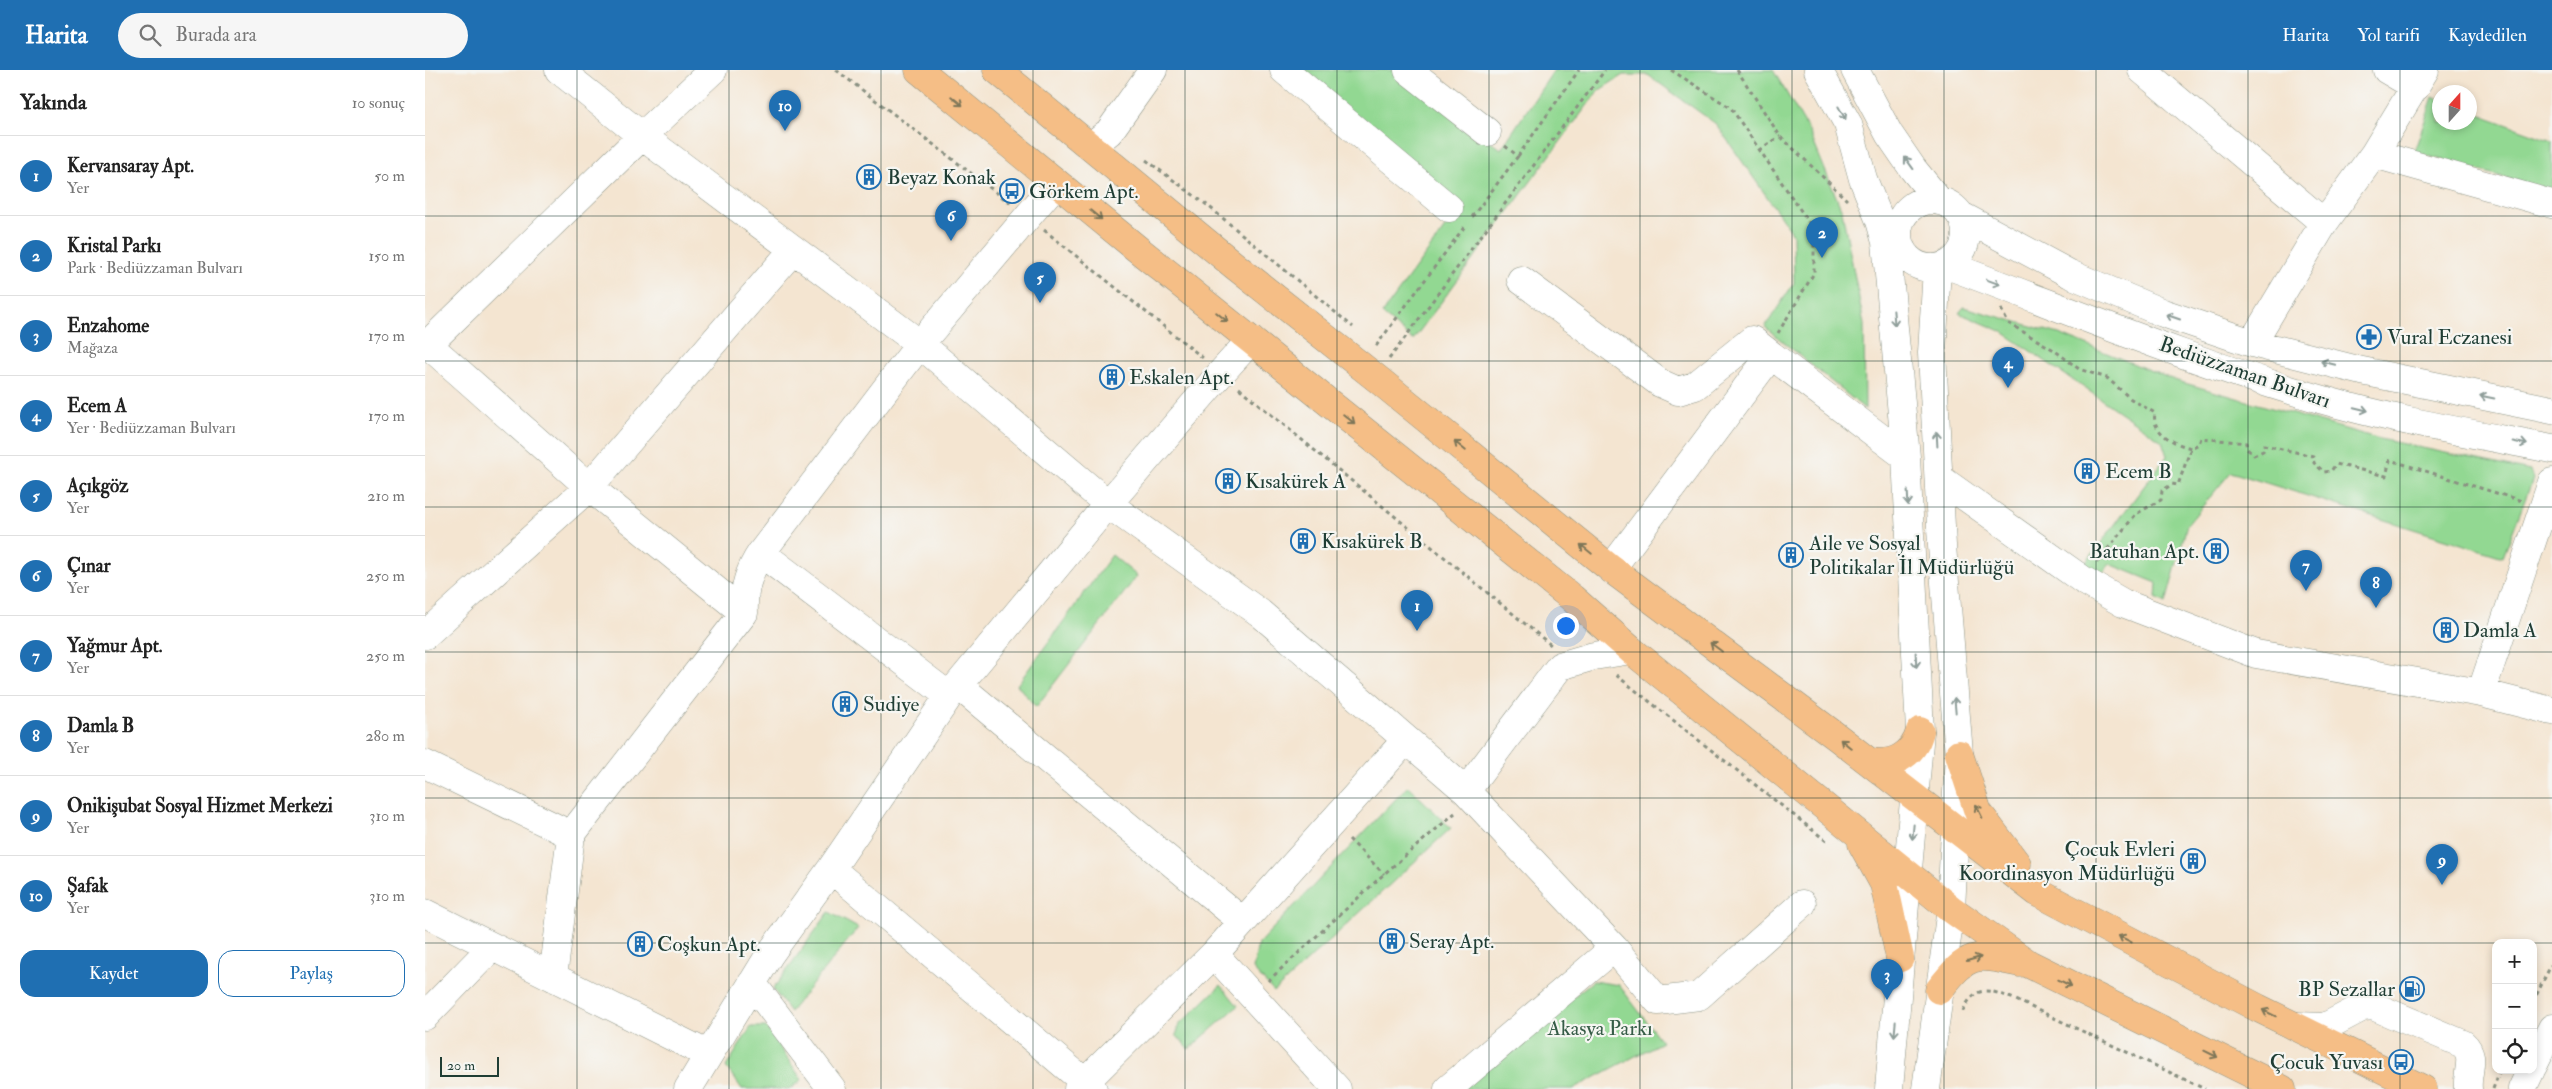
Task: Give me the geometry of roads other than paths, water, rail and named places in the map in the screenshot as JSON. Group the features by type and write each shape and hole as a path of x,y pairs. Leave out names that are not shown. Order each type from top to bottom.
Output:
{"main road":[{"path":"919,70 1056,183 1573,598 1631,650 1951,909 2029,964 2282,1089"},
{"path":"997,70 1235,266 1611,569 1867,761 2037,892 2296,1026 2423,1089"},
{"path":"1867,761 1878,764 1899,760 1915,744 1920,731"},
{"path":"1959,754 1978,812 2025,875 2055,902"},
{"path":"1837,817 1869,853 1884,884 1900,958"},
{"path":"1939,990 1958,965 1973,958 1989,956 2029,964"}],"street":[{"path":"559,70 642,136 920,344 1108,504 1260,613 1469,795 1614,948 1659,1001 1699,996 1802,904"},
{"path":"713,70 426,345 589,487 744,613"},
{"path":"1091,146 1109,132 1153,70"},
{"path":"1284,70 1449,208"},
{"path":"1408,70 1487,132"},
{"path":"1818,70 1848,124 1863,179 1876,211 1889,270 1907,456 1920,731 1916,799 1889,1089"},
{"path":"2142,70 2324,223"},
{"path":"2252,344 2324,223 2374,154 2420,79 2387,70"},
{"name":"Bediüzzaman Bulvarı","path":"1866,74 1889,134 1913,169 1950,208 2070,274 2163,313 2252,344 2362,371 2552,410"},
{"path":"2374,154 2552,204"},
{"path":"553,977 571,834 744,613 745,588 753,566 761,553 920,344 1056,183"},
{"path":"1876,211 1909,260 1918,266 1942,266 1959,254 1966,239 1964,222 1950,208 1919,202 1903,215 1899,224 1899,244"},
{"path":"425,635 589,487 793,250"},
{"path":"1926,1089 1951,909 1959,754 1942,546 1932,353 1942,266"},
{"name":"Bediüzzaman Bulvarı","path":"1942,266 2002,285 2237,373 2321,400 2403,420 2552,449"},
{"path":"1521,280 1660,383 1678,391 1695,386 1763,349"},
{"path":"688,1089 707,1054 752,983 953,690 1108,504 1251,340"},
{"path":"1763,349 1907,456"},
{"path":"1611,569 1763,349"},
{"path":"1939,478 2083,580 2123,603 2256,654 2481,693 2552,711"},
{"path":"2481,693 2552,482"},
{"path":"761,553 953,690 1242,921"},
{"path":"1469,795 1560,666 1594,656 1631,650"},
{"path":"831,869 1086,1087 1214,954 1406,740"},
{"path":"425,764 571,834"},
{"path":"425,913 707,1054"},
{"path":"425,1016 492,947"},
{"path":"1448,1089 1614,948"},
{"path":"1214,954 1337,1089"},
{"path":"752,983 832,1089"},
{"path":"2296,1026 2325,1027 2363,1007 2373,1006 2463,1044 2471,1054 2468,1089"},
{"path":"2537,1058 2552,1028"},
{"path":"2522,1089 2529,1074"}],"place":[{"name":"Şafak","path":"785,131"},
{"name":"Beyaz Konak","path":"869,177"},
{"name":"Görkem Apt.","path":"1012,191"},
{"name":"Çınar","path":"951,241"},
{"name":"Kristal Parkı","path":"1822,258"},
{"name":"Açıkgöz","path":"1040,303"},
{"name":"Vural Eczanesi","path":"2369,337"},
{"name":"Eskalen Apt.","path":"1112,377"},
{"name":"Ecem A","path":"2008,388"},
{"name":"Ecem B","path":"2087,471"},
{"name":"Kısakürek A","path":"1228,481"},
{"name":"Kısakürek B","path":"1303,541"},
{"name":"Batuhan Apt.","path":"2216,551"},
{"name":"Aile ve Sosyal Politikalar İl Müdürlüğü","path":"1791,555"},
{"name":"Yağmur Apt.","path":"2306,591"},
{"name":"Damla B","path":"2376,608"},
{"name":"Damla A","path":"2446,630"},
{"name":"Kervansaray Apt.","path":"1417,631"},
{"name":"Sudiye","path":"845,704"},
{"name":"Çocuk Evleri Koordinasyon Müdürlüğü","path":"2193,861"},
{"name":"Onikişubat Sosyal Hizmet Merkezi","path":"2442,885"},
{"name":"Seray Apt.","path":"1392,941"},
{"name":"Coşkun Apt.","path":"640,944"},
{"name":"BP Sezallar","path":"2412,989"},
{"name":"Enzahome","path":"1887,1000"},
{"name":"Çocuk Yuvası","path":"2401,1062"}],"park label":[{"name":"Akasya Parkı","path":"1600,1028"}]}
